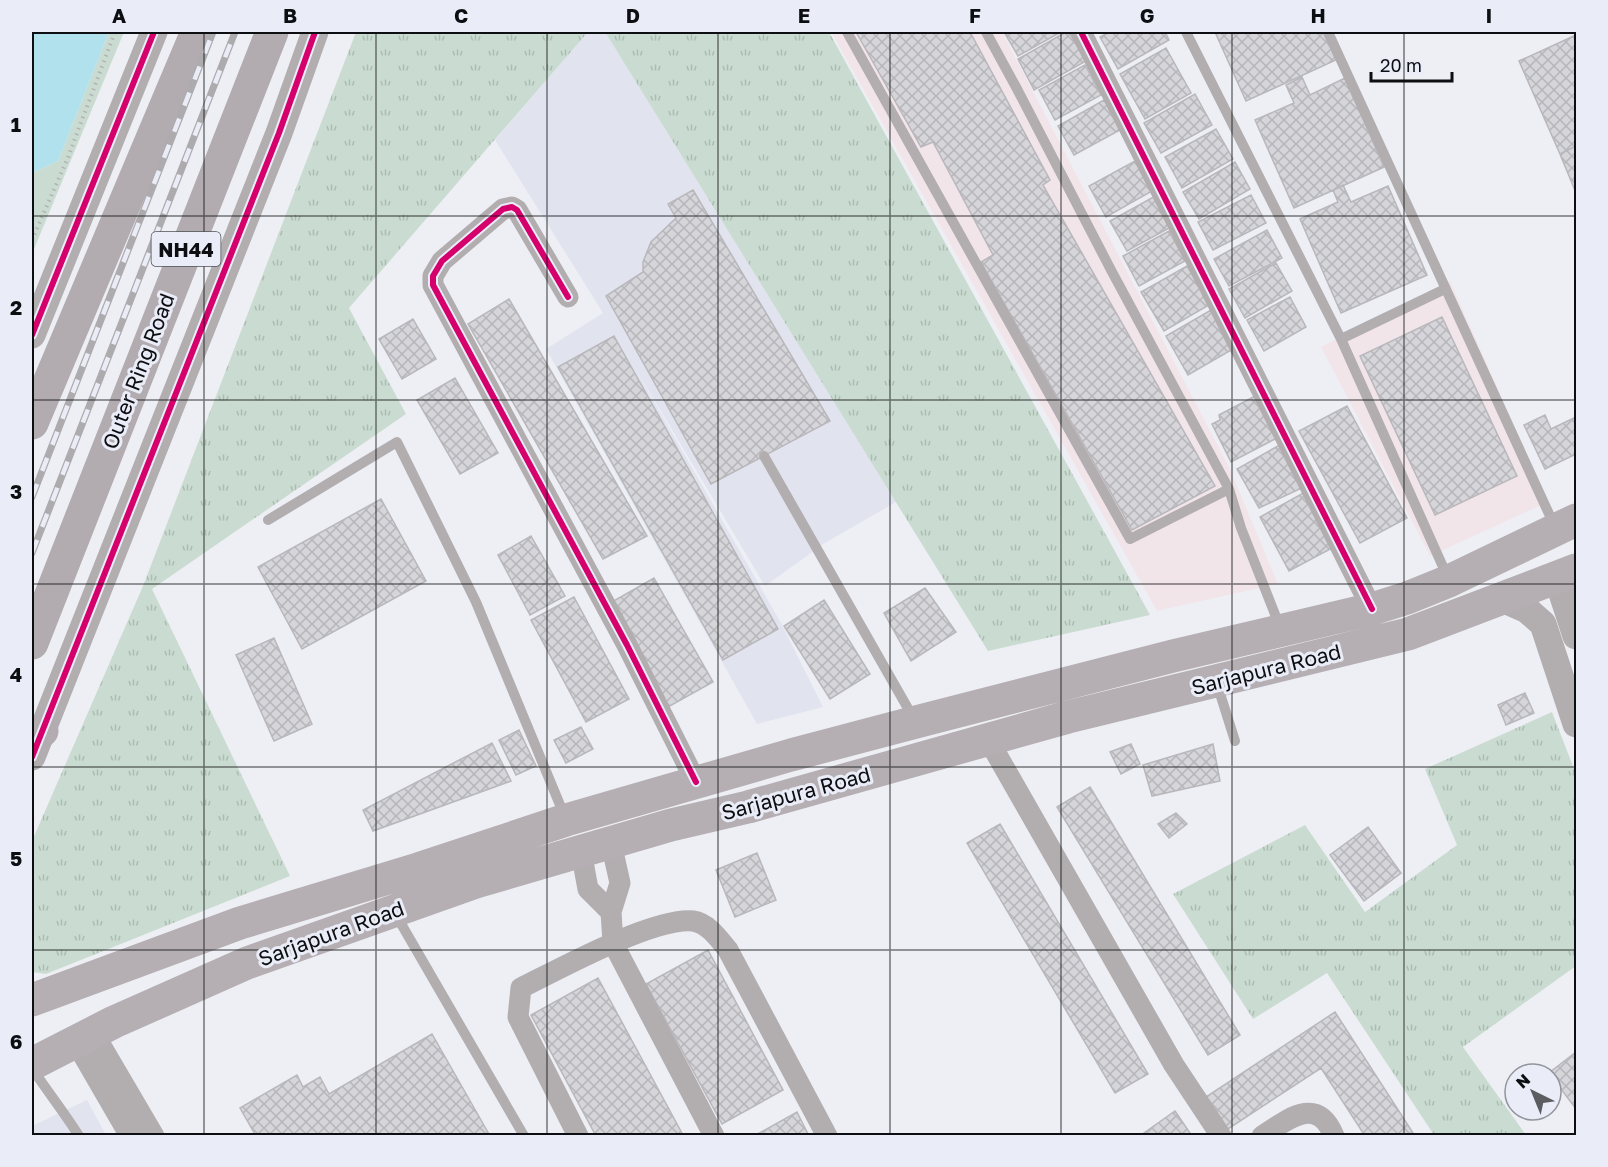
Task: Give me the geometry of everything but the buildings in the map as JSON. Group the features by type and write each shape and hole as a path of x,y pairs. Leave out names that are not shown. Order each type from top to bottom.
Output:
{"highway":[{"path":"32,423 198,32"},
{"name":"Outer Ring Road","path":"32,643 272,32"}],"main road":[{"name":"Sarjapura Road","path":"32,1000 240,923 417,869 566,820 696,782 916,722 1372,609 1449,581 1566,525"},
{"name":"Sarjapura Road","path":"32,1066 84,1037 247,963 476,882 596,847 989,741 1068,717 1408,634 1567,574"}],"street":[{"path":"32,334 154,32"},
{"path":"35,742 279,133 315,32"},
{"path":"1081,32 1372,609"},
{"path":"568,297 517,210 512,207 502,208 442,261 432,276 433,285 627,645 696,782"},
{"path":"1567,574 1574,620"},
{"path":"1502,599 1527,610 1543,624 1576,724"},
{"path":"989,741 1174,1065 1221,1136"},
{"path":"596,847 620,883 611,912 613,944 714,1136"},
{"path":"596,847 588,889 611,912"},
{"path":"578,1136 518,1017 521,988 613,944 671,922 696,921 714,933 728,951 827,1136"},
{"path":"84,1037 129,1136"},
{"path":"84,1037 154,1136"},
{"path":"1263,1136 1301,1112 1320,1116 1334,1136"}],"lane":[{"path":"847,32 1130,539 1229,489"},
{"path":"986,32 1229,489 1248,546 1282,630"},
{"path":"1186,32 1341,339 1449,581"},
{"path":"1328,32 1445,289 1566,525"},
{"path":"1341,339 1445,289"},
{"path":"268,520 397,442 476,602 566,820"},
{"path":"764,456 916,722"},
{"path":"1216,681 1235,741"},
{"path":"393,910 524,1136"},
{"path":"32,1066 78,1136"}],"path":[{"path":"32,240 67,159 115,32"}],"shaded area":[{"path":"588,32 605,32 896,502 825,543 765,586 631,361 781,623 823,707 757,724 546,349 603,313 495,140"},
{"path":"831,32 1002,32 1230,469 1278,584 1157,611"},
{"path":"1450,281 1548,502 1430,556 1321,347"},
{"path":"87,1100 106,1135 32,1136 32,1126"}],"green space":[{"path":"109,32 124,32 32,254 32,173 58,161"},
{"path":"356,32 588,32 349,308 406,414 152,589 290,876 46,974 32,972 32,841 143,586"},
{"path":"605,32 829,32 1150,615 988,651"},
{"path":"1552,712 1576,774 1576,966 1463,1047 1503,1103 1503,1122 1517,1122 1526,1135 1434,1135 1327,973 1253,1019 1173,894 1305,825 1365,912 1457,845 1425,769"}],"water":[{"path":"32,32 109,32 58,161 32,173"}],"railway":[{"path":"32,497 213,32"},
{"path":"32,553 235,32"}],"cycle path":[{"path":"32,335 154,32"},
{"path":"32,757 279,133 315,32"},
{"path":"1081,32 1372,609"},
{"path":"568,297 517,210 512,207 503,209 442,261 433,276 433,285 627,645 696,782"}]}
